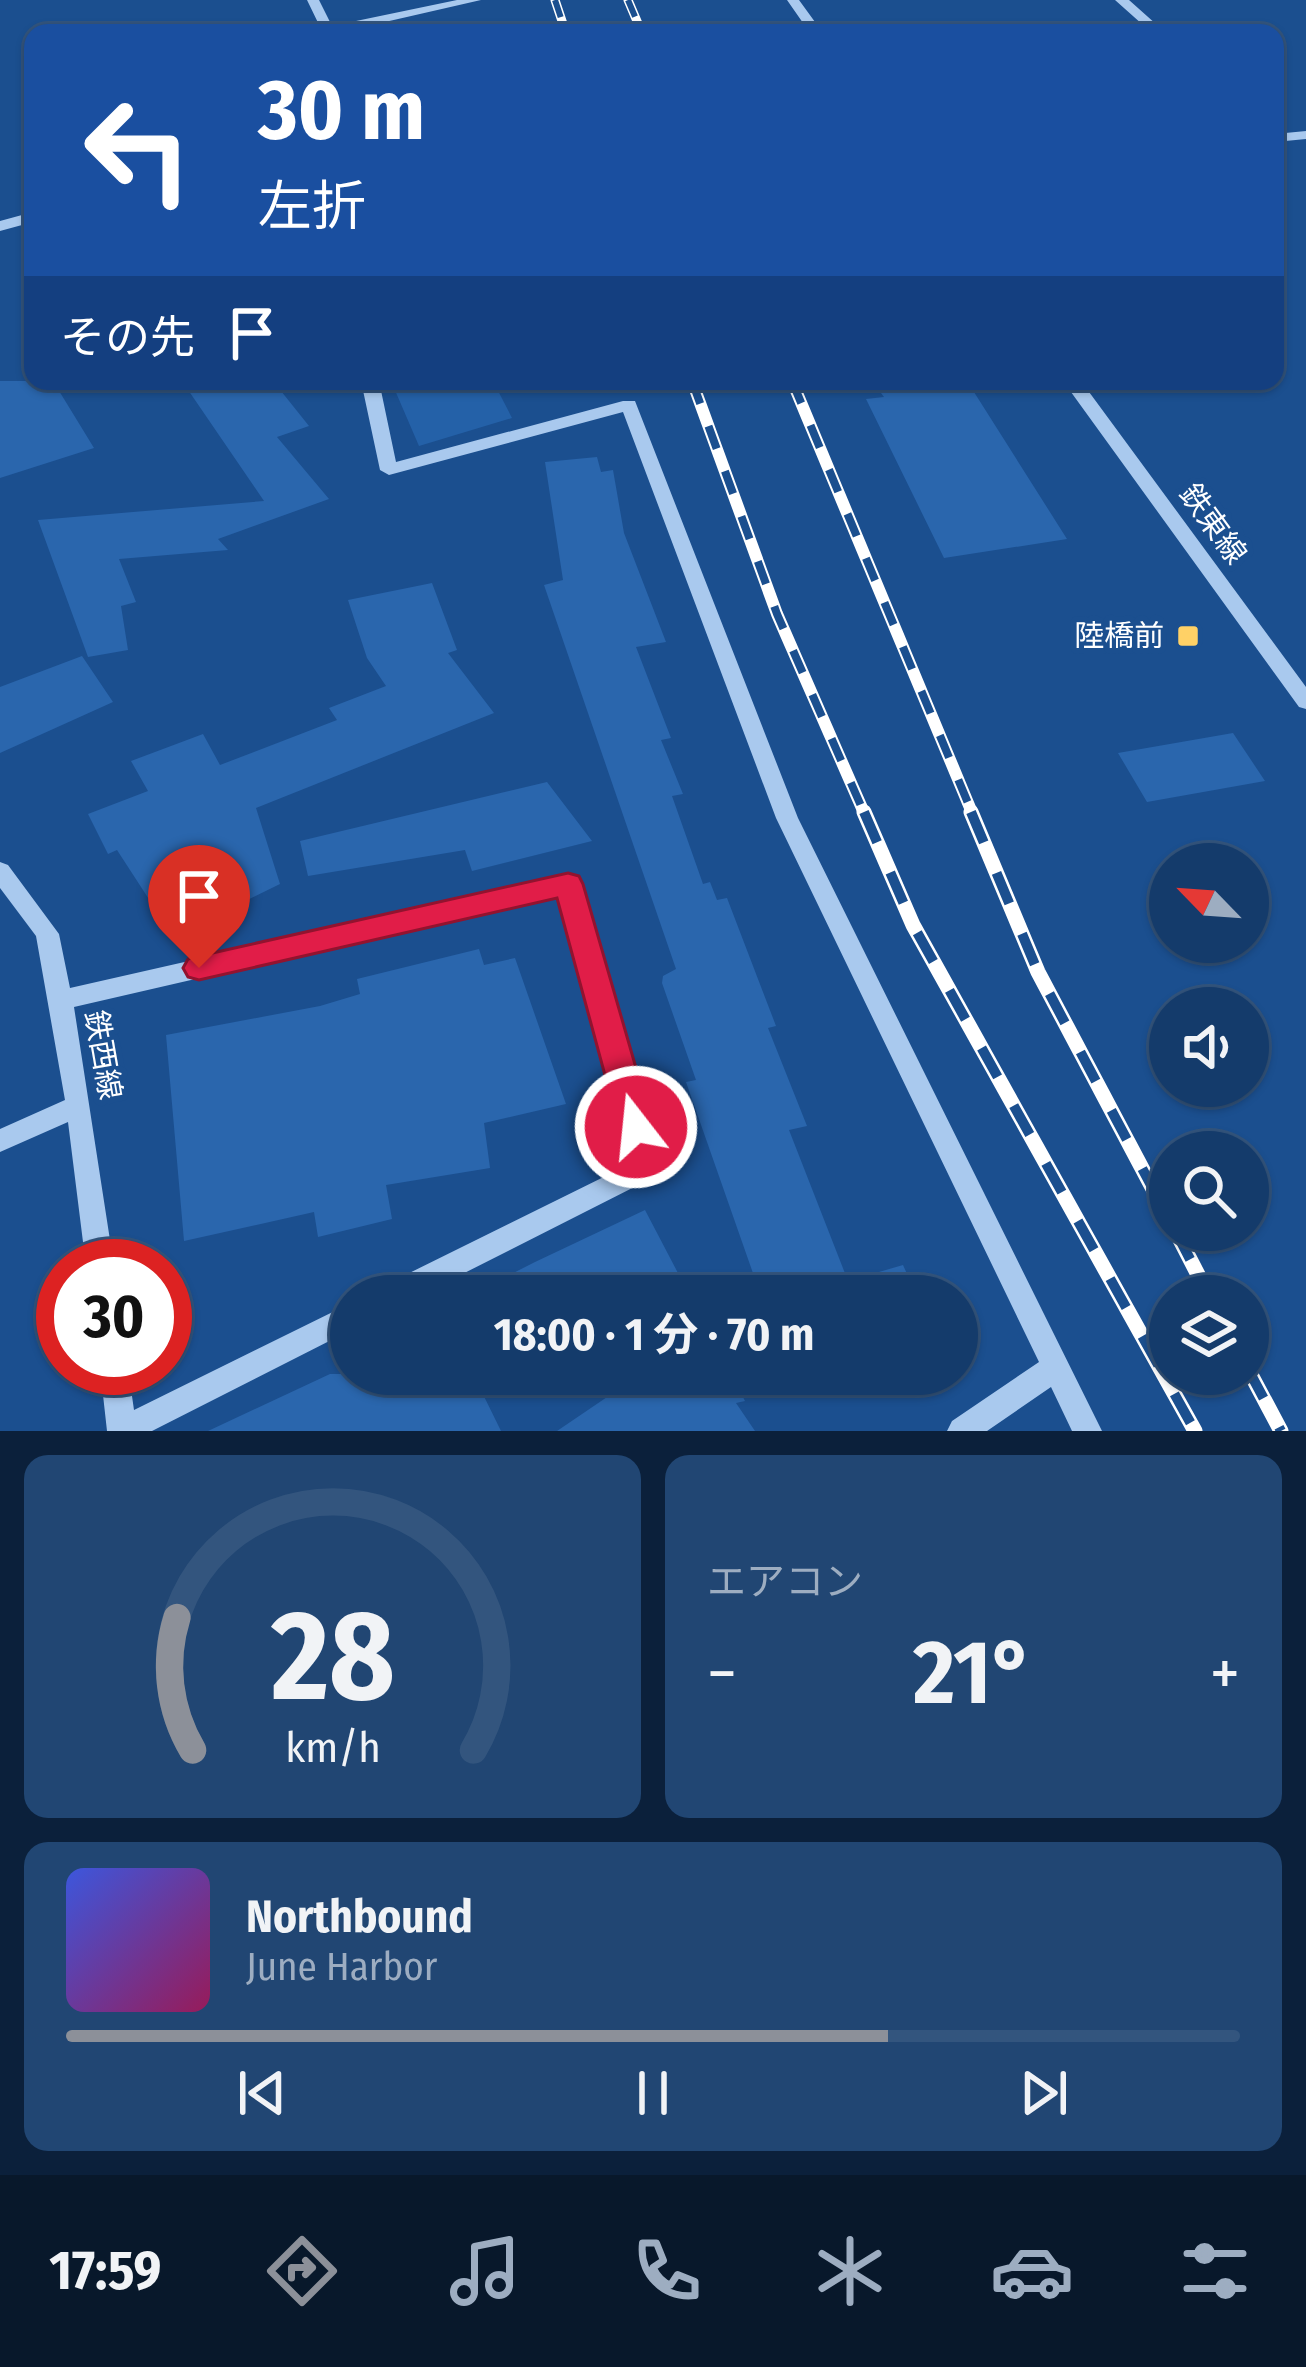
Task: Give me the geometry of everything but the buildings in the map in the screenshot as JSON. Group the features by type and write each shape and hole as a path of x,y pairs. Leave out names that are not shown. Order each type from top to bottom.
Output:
{"street":[{"path":"361,24 475,0"},
{"path":"793,0 811,24"},
{"path":"1120,0 1149,24"},
{"path":"372,390 389,470 629,405 787,818 1088,1431"},
{"name":"鉄東線","path":"1079,390 1306,702"},
{"name":"鉄西線","path":"0,871 47,934 79,1105 96,1239"},
{"path":"60,1000 568,884 647,1168 434,1275"},
{"path":"0,1141 79,1105"},
{"path":"117,1395 122,1431 330,1327"},
{"path":"962,1431 1056,1366"}],"shaded area":[{"path":"395,390 498,390 512,418 419,446"}],"railway":[{"path":"555,0 563,24"},
{"path":"628,0 638,24"},
{"path":"695,390 777,614 865,815"},
{"path":"796,390 973,815"},
{"path":"864,812 913,925 1195,1431"},
{"path":"971,812 1038,972 1149,1181"},
{"path":"1186,1251 1198,1275"},
{"path":"1262,1395 1281,1431"}],"place":[{"name":"陸橋前","path":"1188,636"}],"route":[{"path":"199,968 568,884 636,1127"}]}
